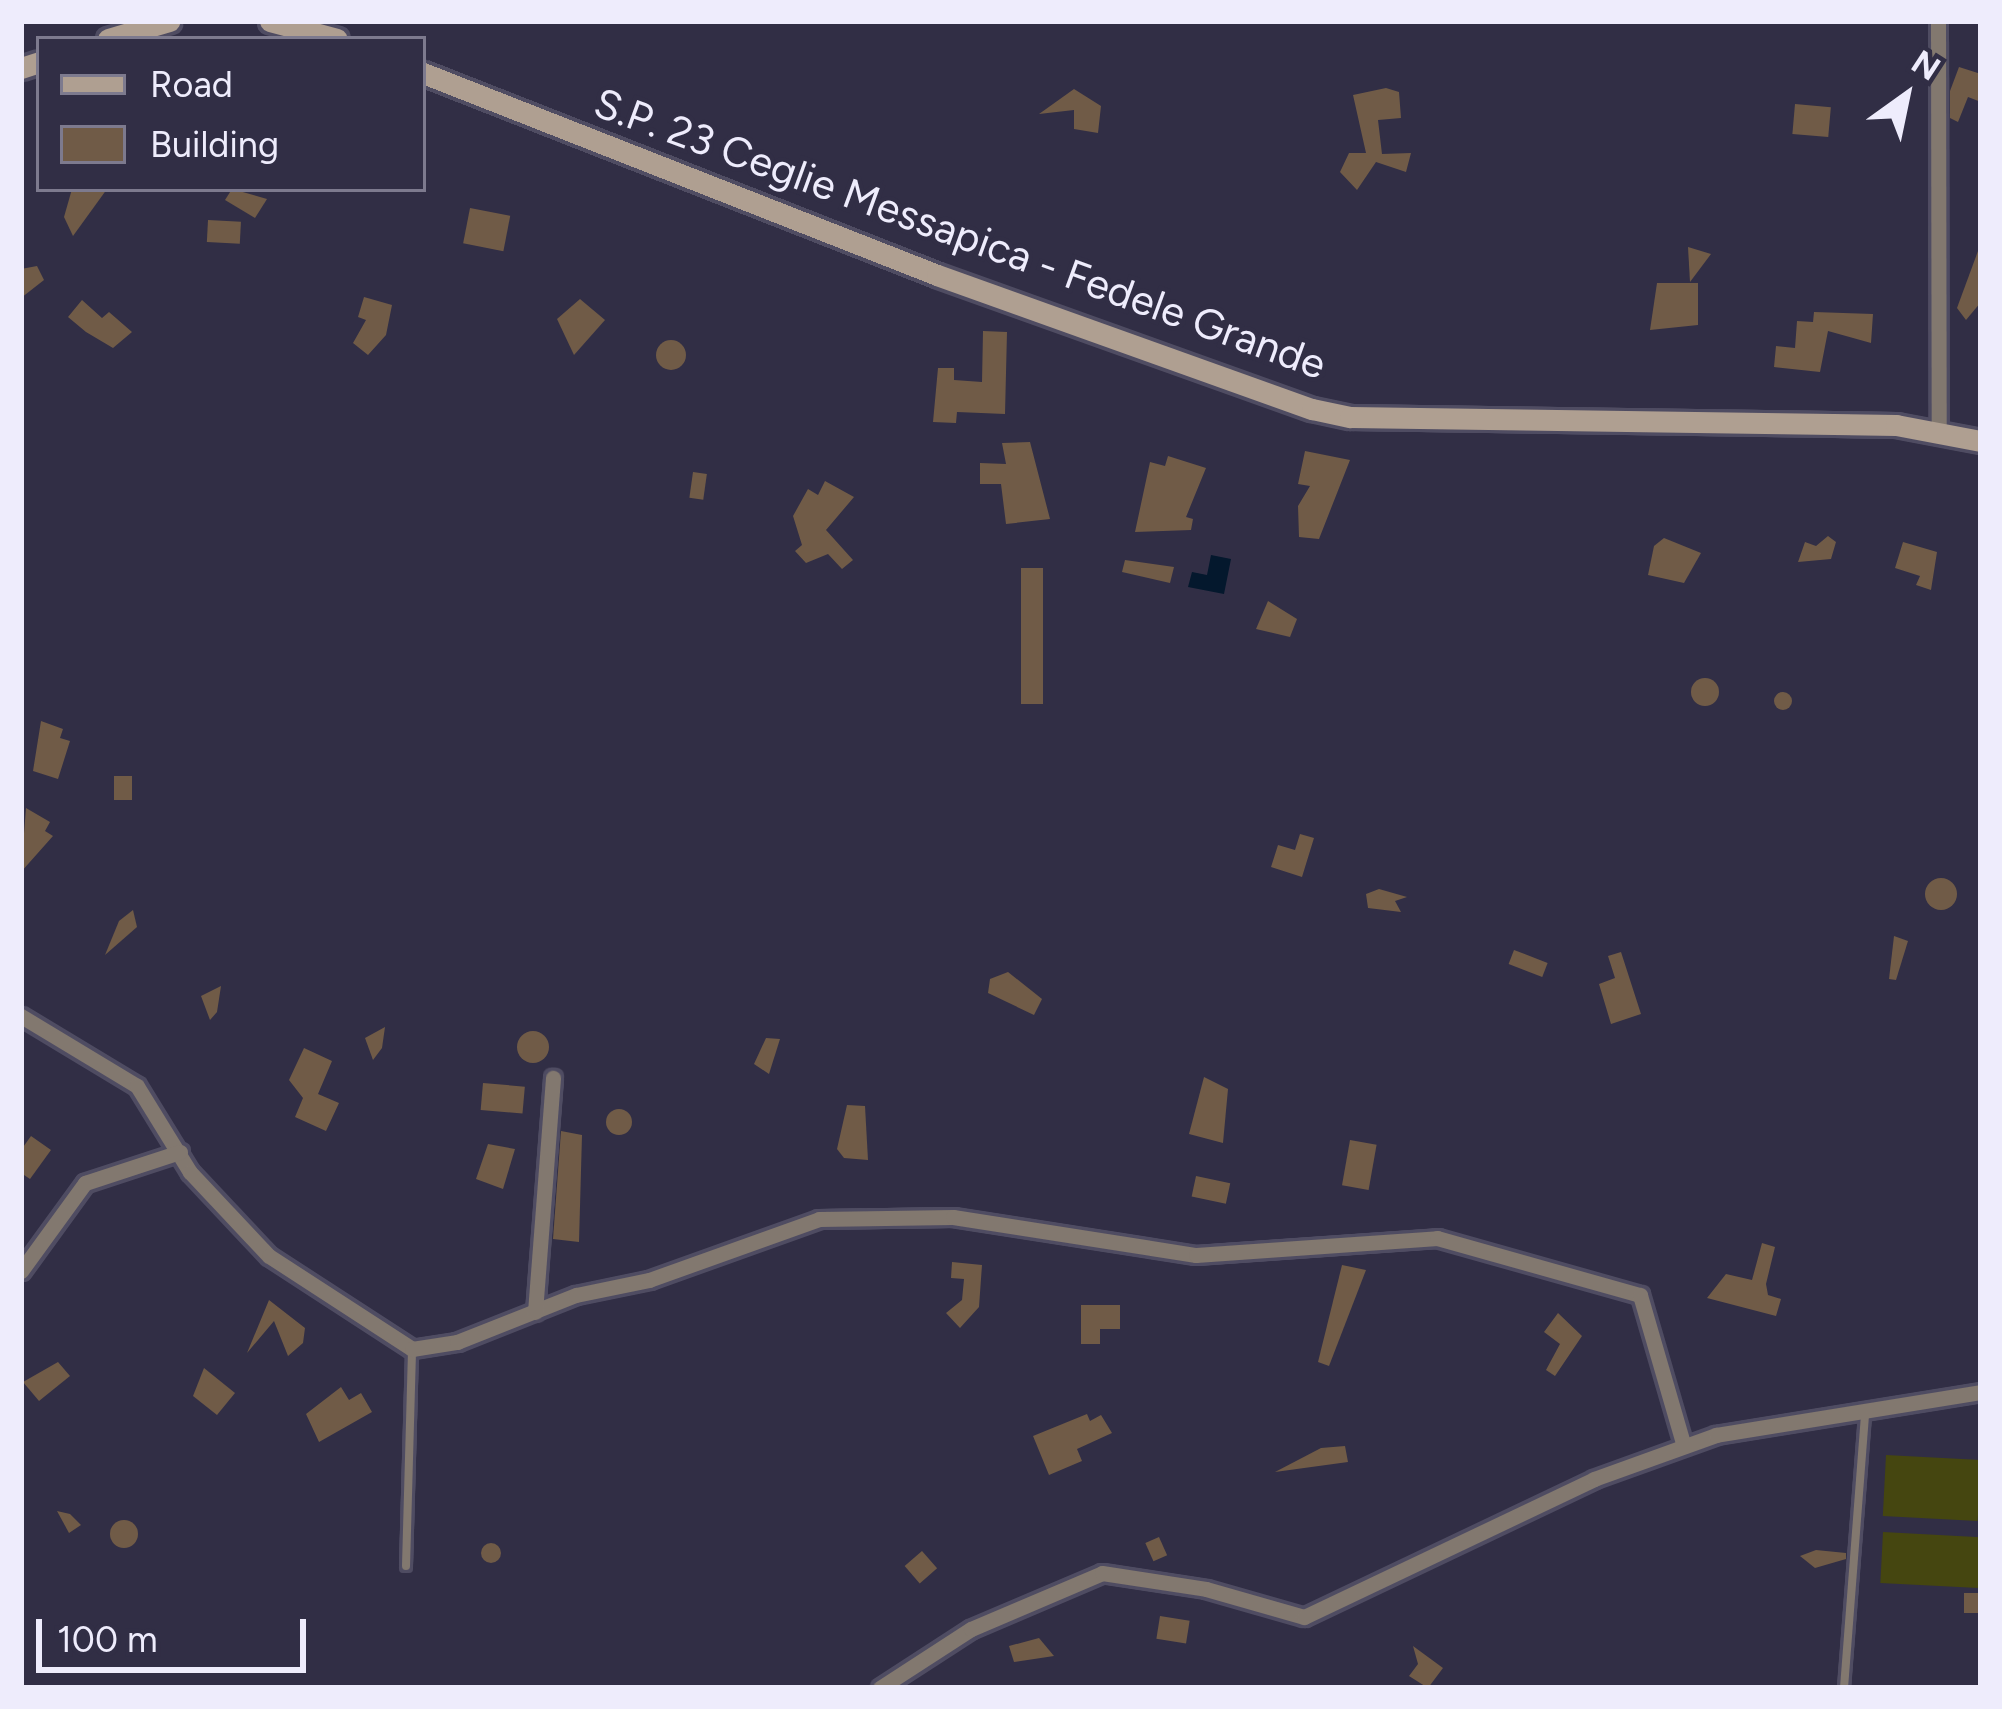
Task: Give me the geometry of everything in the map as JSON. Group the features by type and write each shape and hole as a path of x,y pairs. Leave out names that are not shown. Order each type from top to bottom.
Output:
{"street":[{"path":"118,36 169,21"},
{"path":"270,21 326,36"},
{"path":"1938,21 1939,429"},
{"name":"S.P. 23 Ceglie Messapica - Fedele Grande","path":"426,74 959,283 1331,413 1939,429 1981,441"},
{"path":"21,1016 137,1086 180,1152 268,1256 412,1349 458,1342 819,1219 953,1217 1196,1255 1437,1238 1640,1295 1684,1447"},
{"path":"535,1312 553,1078"},
{"path":"21,1270 85,1183 180,1152"},
{"path":"880,1688 989,1620 1102,1574 1206,1589 1304,1617 1594,1479 1684,1447 1981,1392"}],"lane":[{"path":"406,1566 412,1349"},
{"path":"1844,1688 1864,1412"}],"shaded area":[{"path":"1886,1455 1981,1460 1978,1521 1883,1516"},
{"path":"1883,1532 1981,1537 1978,1588 1880,1583"}],"water":[{"path":"1211,555 1231,559 1224,594 1188,587 1192,572 1207,575"}],"building":[{"path":"1959,67 1981,74 1981,102 1968,97 1958,122 1950,118 1950,91"},
{"path":"1386,88 1399,92 1401,118 1378,120 1382,154 1411,153 1406,172 1376,162 1357,190 1340,172 1349,153 1366,153 1353,95"},
{"path":"1074,89 1101,106 1098,133 1074,129 1074,110 1039,114"},
{"path":"1795,104 1831,107 1828,137 1792,134"},
{"path":"71,192 105,192 73,236 64,217"},
{"path":"230,192 267,199 255,218 225,200"},
{"path":"470,208 510,216 503,251 463,243"},
{"path":"208,220 241,222 240,244 207,242"},
{"path":"1688,247 1711,254 1690,282"},
{"path":"1978,251 1981,302 1966,320 1957,308"},
{"path":"37,266 44,280 21,298 21,269"},
{"path":"1657,283 1698,283 1698,325 1650,330"},
{"path":"364,297 392,305 386,335 368,355 353,343 366,320 358,317"},
{"path":"580,299 605,320 574,355 557,319"},
{"path":"82,300 102,318 109,312 132,332 113,348 86,332 68,317"},
{"path":"1814,312 1873,314 1871,343 1828,331 1820,372 1774,367 1776,346 1795,348 1797,321 1813,322"},
{"path":"983,331 1007,332 1005,414 957,412 956,423 933,422 938,368 954,368 954,380 982,382"},
{"path":"671,340 686,355 671,370 656,355"},
{"path":"1030,442 1050,519 1006,524 1001,484 980,484 980,463 1006,464 1002,443"},
{"path":"1305,451 1350,460 1319,539 1299,537 1298,506 1310,486 1298,484"},
{"path":"1168,456 1206,468 1186,517 1193,519 1191,530 1135,532 1150,462 1165,466"},
{"path":"693,472 707,474 703,500 689,498"},
{"path":"825,481 854,497 826,530 853,560 842,569 828,554 806,563 795,551 802,545 793,516 808,489 818,495"},
{"path":"1828,536 1836,542 1831,559 1798,562 1805,542 1816,546"},
{"path":"1664,538 1701,553 1684,583 1648,575 1654,546"},
{"path":"1903,542 1937,552 1931,590 1916,585 1920,576 1895,568"},
{"path":"1125,560 1174,567 1170,583 1122,572"},
{"path":"1021,568 1043,568 1043,704 1021,704"},
{"path":"1268,601 1297,619 1290,637 1256,629"},
{"path":"1705,678 1715,682 1719,692 1715,702 1705,706 1695,702 1691,692 1695,682"},
{"path":"1783,692 1792,701 1783,710 1774,701"},
{"path":"41,721 63,729 60,738 70,741 58,779 33,771"},
{"path":"114,776 132,776 132,800 114,800"},
{"path":"26,808 50,822 45,831 53,836 21,872"},
{"path":"1300,834 1314,838 1302,877 1271,867 1278,845 1295,850"},
{"path":"1941,878 1952,883 1957,894 1952,905 1941,910 1930,905 1925,894 1930,883"},
{"path":"1379,889 1407,897 1395,901 1401,912 1368,908 1366,894"},
{"path":"133,910 137,927 105,955 119,921"},
{"path":"1894,936 1908,941 1896,980 1889,979"},
{"path":"1514,950 1548,963 1542,977 1509,964"},
{"path":"1621,952 1641,1014 1611,1024 1599,984 1615,978 1608,956"},
{"path":"1008,972 1042,999 1034,1015 988,993 990,979"},
{"path":"221,986 217,1012 210,1020 201,996"},
{"path":"385,1027 382,1048 373,1060 365,1038"},
{"path":"533,1031 544,1036 549,1047 544,1058 533,1063 522,1058 517,1047 522,1036"},
{"path":"766,1038 780,1039 769,1074 754,1064"},
{"path":"304,1048 332,1061 318,1094 339,1103 326,1131 295,1117 303,1098 289,1080"},
{"path":"1204,1077 1228,1089 1223,1143 1189,1134"},
{"path":"483,1083 525,1087 522,1114 481,1110"},
{"path":"847,1105 865,1106 868,1160 844,1158 837,1149"},
{"path":"619,1109 632,1122 619,1135 606,1122"},
{"path":"561,1131 582,1135 579,1242 553,1239"},
{"path":"31,1136 51,1150 30,1179 21,1173 21,1150"},
{"path":"1350,1140 1377,1145 1369,1190 1342,1185"},
{"path":"488,1144 515,1149 503,1189 476,1179"},
{"path":"1196,1176 1230,1183 1226,1204 1192,1197"},
{"path":"1762,1243 1775,1247 1766,1284 1768,1295 1781,1299 1776,1316 1707,1298 1726,1274 1752,1280"},
{"path":"952,1262 982,1265 979,1307 960,1328 946,1313 962,1300 964,1279 951,1278"},
{"path":"1342,1265 1366,1270 1329,1366 1318,1362"},
{"path":"269,1300 305,1328 303,1343 288,1356 274,1321 247,1353"},
{"path":"1081,1305 1120,1305 1120,1329 1100,1329 1100,1344 1081,1344"},
{"path":"1558,1313 1582,1336 1555,1376 1546,1370 1560,1344 1544,1332"},
{"path":"58,1362 70,1376 39,1401 23,1382"},
{"path":"204,1368 235,1393 217,1415 193,1396"},
{"path":"341,1387 349,1400 361,1393 372,1412 319,1442 306,1414"},
{"path":"1087,1414 1090,1421 1101,1415 1112,1433 1077,1449 1082,1461 1049,1475 1033,1436"},
{"path":"1345,1446 1348,1462 1275,1472 1321,1448"},
{"path":"57,1511 70,1514 81,1525 69,1533"},
{"path":"124,1520 134,1524 138,1534 134,1544 124,1548 114,1544 110,1534 114,1524"},
{"path":"1159,1537 1167,1555 1153,1561 1145,1543"},
{"path":"491,1543 501,1553 491,1563 481,1553"},
{"path":"1816,1550 1846,1553 1846,1559 1815,1568 1800,1556"},
{"path":"922,1551 937,1568 920,1583 905,1566"},
{"path":"1964,1593 1981,1593 1981,1613 1964,1613"},
{"path":"1160,1616 1190,1621 1186,1643 1156,1639"},
{"path":"1039,1638 1054,1656 1014,1662 1009,1646"},
{"path":"1413,1646 1443,1668 1428,1688 1409,1676 1418,1664"}]}
